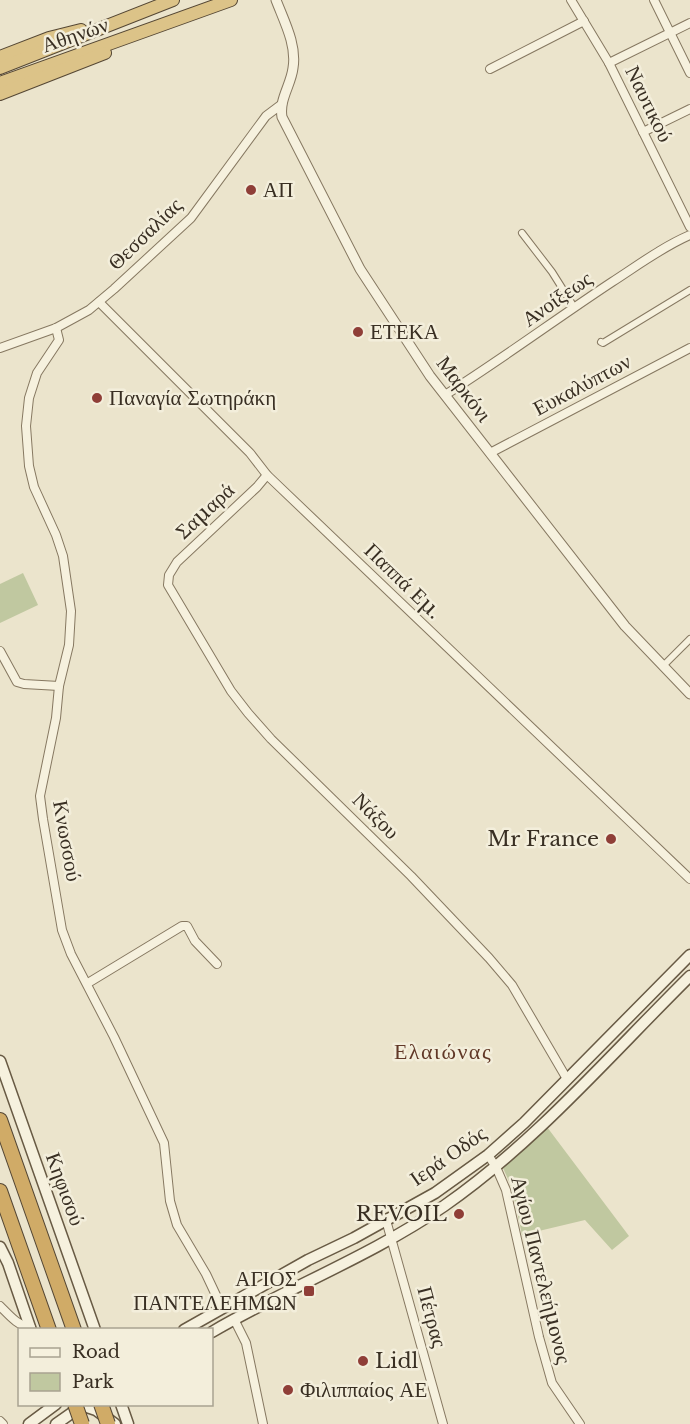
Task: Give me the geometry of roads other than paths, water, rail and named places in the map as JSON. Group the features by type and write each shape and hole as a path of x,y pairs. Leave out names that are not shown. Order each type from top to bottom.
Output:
{"highway":[{"name":"Αθηνών","path":"0,68 173,0"},
{"name":"Αθηνών","path":"0,83 231,0"},
{"path":"0,57 49,38 129,17"},
{"path":"0,94 108,52 138,35"},
{"path":"0,1120 74,1328"},
{"path":"0,1191 49,1328"},
{"path":"81,1406 82,1424"},
{"path":"102,1406 108,1424"}],"main road":[{"name":"Ιερά Οδός","path":"186,1328 435,1193 488,1155 690,955"},
{"name":"Ιερά Οδός","path":"213,1331 392,1237 442,1207 496,1167 554,1113 690,976"},
{"name":"Κηφισού","path":"0,1061 93,1328"},
{"path":"0,1073 22,1128"},
{"path":"0,1246 31,1328"},
{"path":"31,1423 43,1406"},
{"path":"31,1423 54,1406"},
{"path":"57,1406 61,1422 80,1406"},
{"path":"77,1424 81,1406"},
{"path":"84,1406 96,1410 116,1424"},
{"path":"122,1406 127,1421"},
{"path":"126,1406 127,1421"}],"street":[{"path":"276,0 294,54 293,70 282,104"},
{"name":"Ναυτικού","path":"571,0 609,63 690,227"},
{"path":"654,0 690,73"},
{"path":"490,69 584,21"},
{"path":"609,63 690,23"},
{"name":"Θεσσαλίας","path":"0,348 57,328 99,302 191,218 266,116 282,104"},
{"name":"Μαρκόνι","path":"282,104 284,121 360,269 430,376 625,626 690,694"},
{"path":"643,132 690,110"},
{"path":"522,233 552,272 574,308"},
{"name":"Ανοίξεως","path":"445,395 507,356 672,243 690,235"},
{"path":"601,342 690,290"},
{"name":"Παππά Εμ.","path":"99,302 250,453 267,475 690,879"},
{"name":"Κνωσσού","path":"57,328 59,340 37,373 26,426 33,487 56,535 63,556 71,611 69,645 59,686 56,718 40,796 62,930 71,954 88,983 164,1143 170,1201 177,1225 206,1274 222,1308"},
{"name":"Ευκαλύπτων","path":"490,453 690,348"},
{"name":"Σαμαρά","path":"169,575 177,562 267,475"},
{"name":"Νάξου","path":"169,575 168,585 231,691 248,713 271,739 411,876 489,958 512,985 567,1079"},
{"path":"663,666 690,639"},
{"path":"0,651 17,682 59,686"},
{"path":"88,983 182,926 187,926 195,941 217,964"},
{"name":"Αγίου Παντελεήμονος","path":"488,1155 506,1190 548,1373 564,1404 580,1424"},
{"name":"Πέτρας","path":"386,1220 443,1424"},
{"path":"0,1306 16,1322 28,1328"},
{"path":"234,1319 246,1343 263,1424"}],"place":[{"name":"ΑΠ","path":"251,190"},
{"name":"ΕΤΕΚΑ","path":"358,332"},
{"name":"Παναγία Σωτηράκη","path":"97,398"},
{"name":"Mr France","path":"611,839"},
{"name":"REVOIL","path":"459,1214"},
{"name":"ΑΓΙΟΣ ΠΑΝΤΕΛΕΗΜΩΝ","path":"309,1291"},
{"name":"Lidl","path":"363,1361"},
{"name":"Φιλιππαίος ΑΕ","path":"288,1390"}],"district":[{"name":"Ελαιώνας","path":"443,1051"}]}
